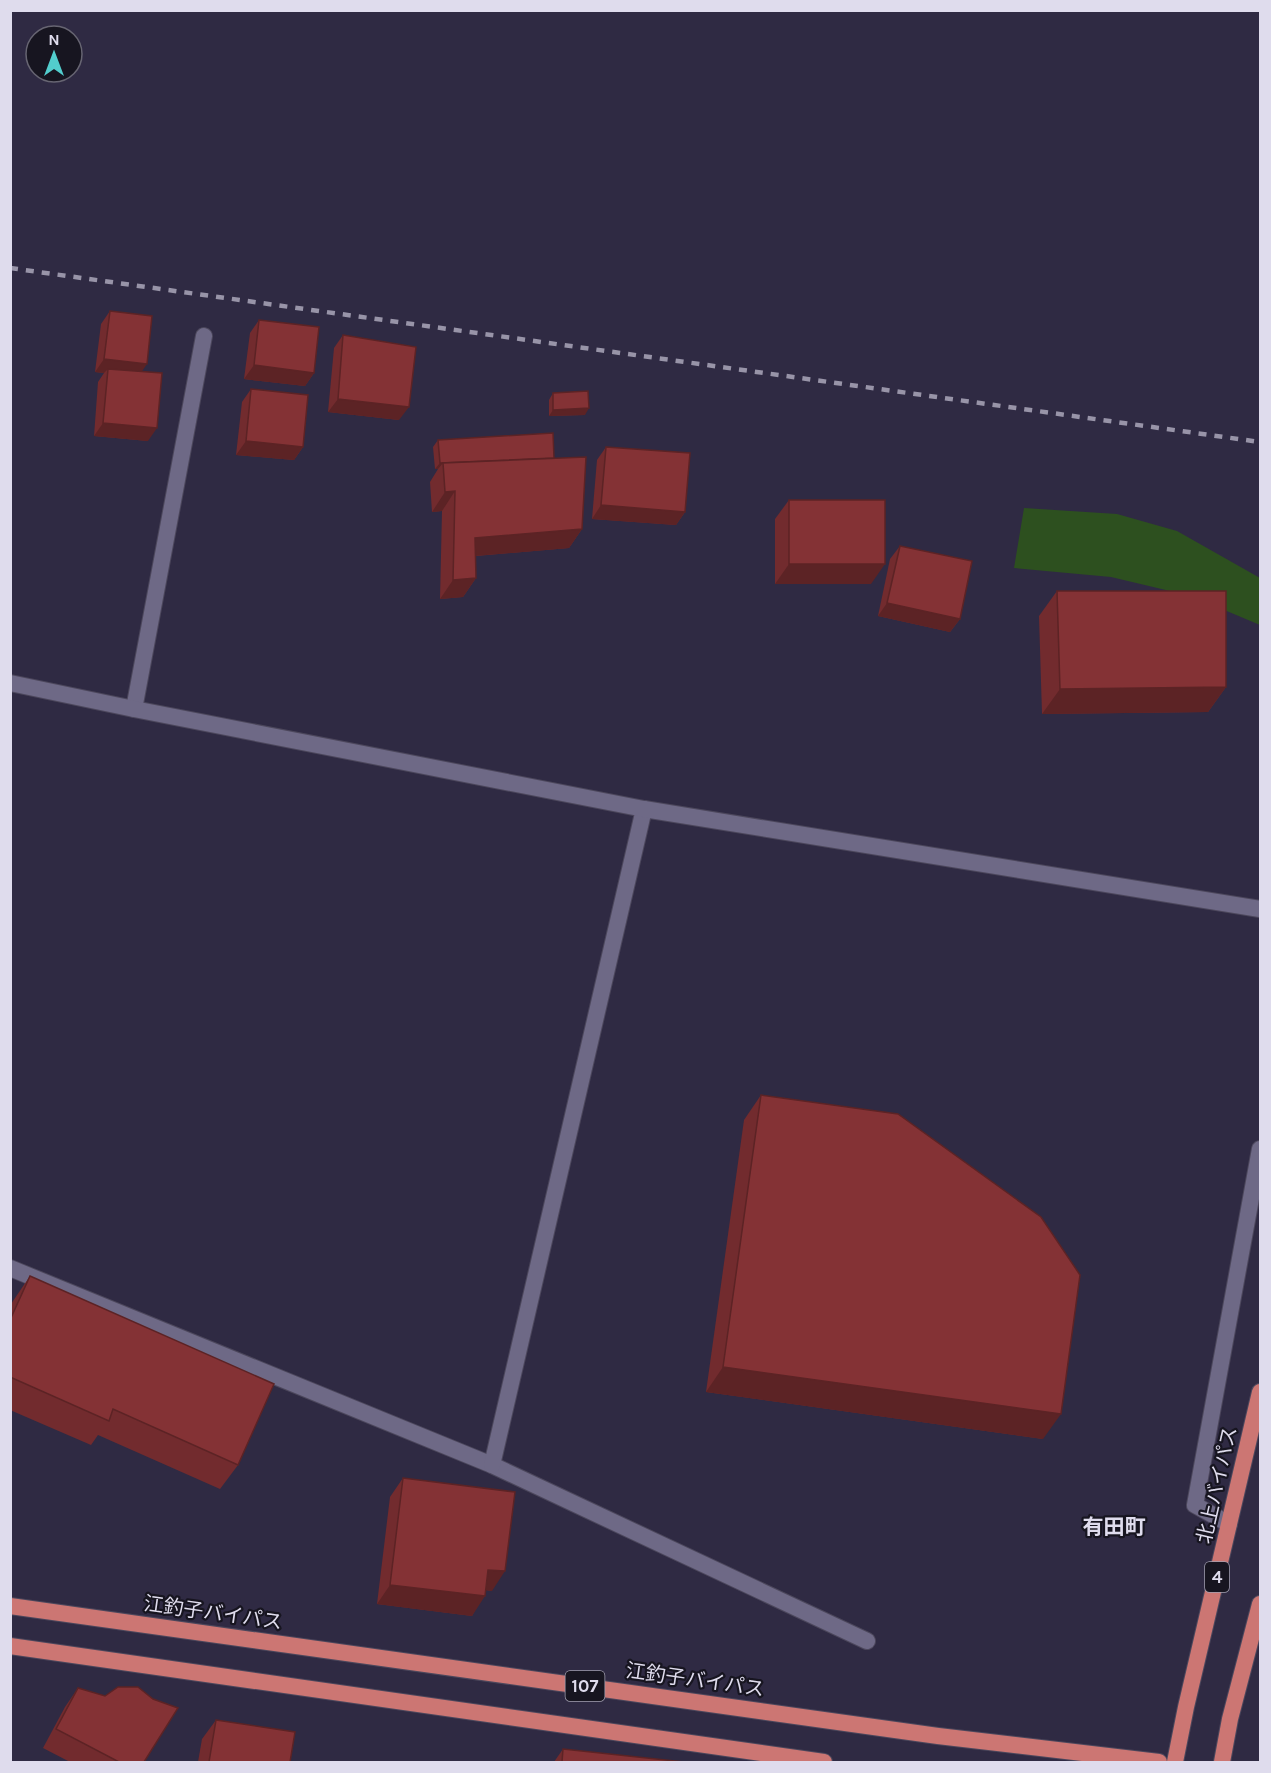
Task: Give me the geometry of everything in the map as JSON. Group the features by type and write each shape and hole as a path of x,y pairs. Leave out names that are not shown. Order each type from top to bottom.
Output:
{"highway":[{"name":"北上バイパス","path":"1175,1762 1260,1392"},
{"path":"1222,1762 1230,1719 1260,1604"},
{"name":"江釣子バイパス","path":"10,1606 938,1736 1160,1762"},
{"name":"107","path":"10,1646 824,1762"}],"street":[{"path":"134,710 204,336"},
{"path":"10,683 134,710 644,809 1260,909"},
{"path":"492,1466 644,809"},
{"path":"1229,1524 1195,1505 1260,1149"},
{"path":"10,1268 492,1466 867,1641"}],"green space":[{"path":"1024,508 1117,514 1177,531 1260,578 1260,625 1191,596 1111,577 1014,568"}],"building":[{"path":"110,311 152,316 147,364 104,359"},
{"path":"259,320 319,327 314,373 254,365"},
{"path":"343,335 416,347 409,407 338,399"},
{"path":"108,369 162,373 157,428 103,423"},
{"path":"251,389 308,395 303,447 246,441"},
{"path":"588,391 589,408 553,410 553,393"},
{"path":"553,433 554,458 440,463 438,440"},
{"path":"606,447 690,453 685,512 601,505"},
{"path":"586,457 582,529 475,538 476,578 453,580 455,491 445,492 443,463"},
{"path":"789,500 885,500 885,564 789,564"},
{"path":"900,546 972,561 960,619 887,603"},
{"path":"1057,591 1226,591 1226,687 1060,689"},
{"path":"761,1095 898,1114 1041,1217 1080,1275 1061,1414 723,1367"},
{"path":"30,1276 274,1384 238,1465 113,1409 109,1421 10,1377 10,1320"},
{"path":"403,1478 515,1492 505,1571 488,1570 485,1596 390,1585"},
{"path":"118,1687 138,1687 153,1699 178,1708 144,1762 119,1762 56,1729 78,1688 105,1696"},
{"path":"216,1720 295,1732 290,1762 209,1762"},
{"path":"563,1749 684,1762 562,1762"}],"railway":[{"path":"10,268 1260,442"}],"district":[{"name":"有田町","path":"1114,1527"}]}
